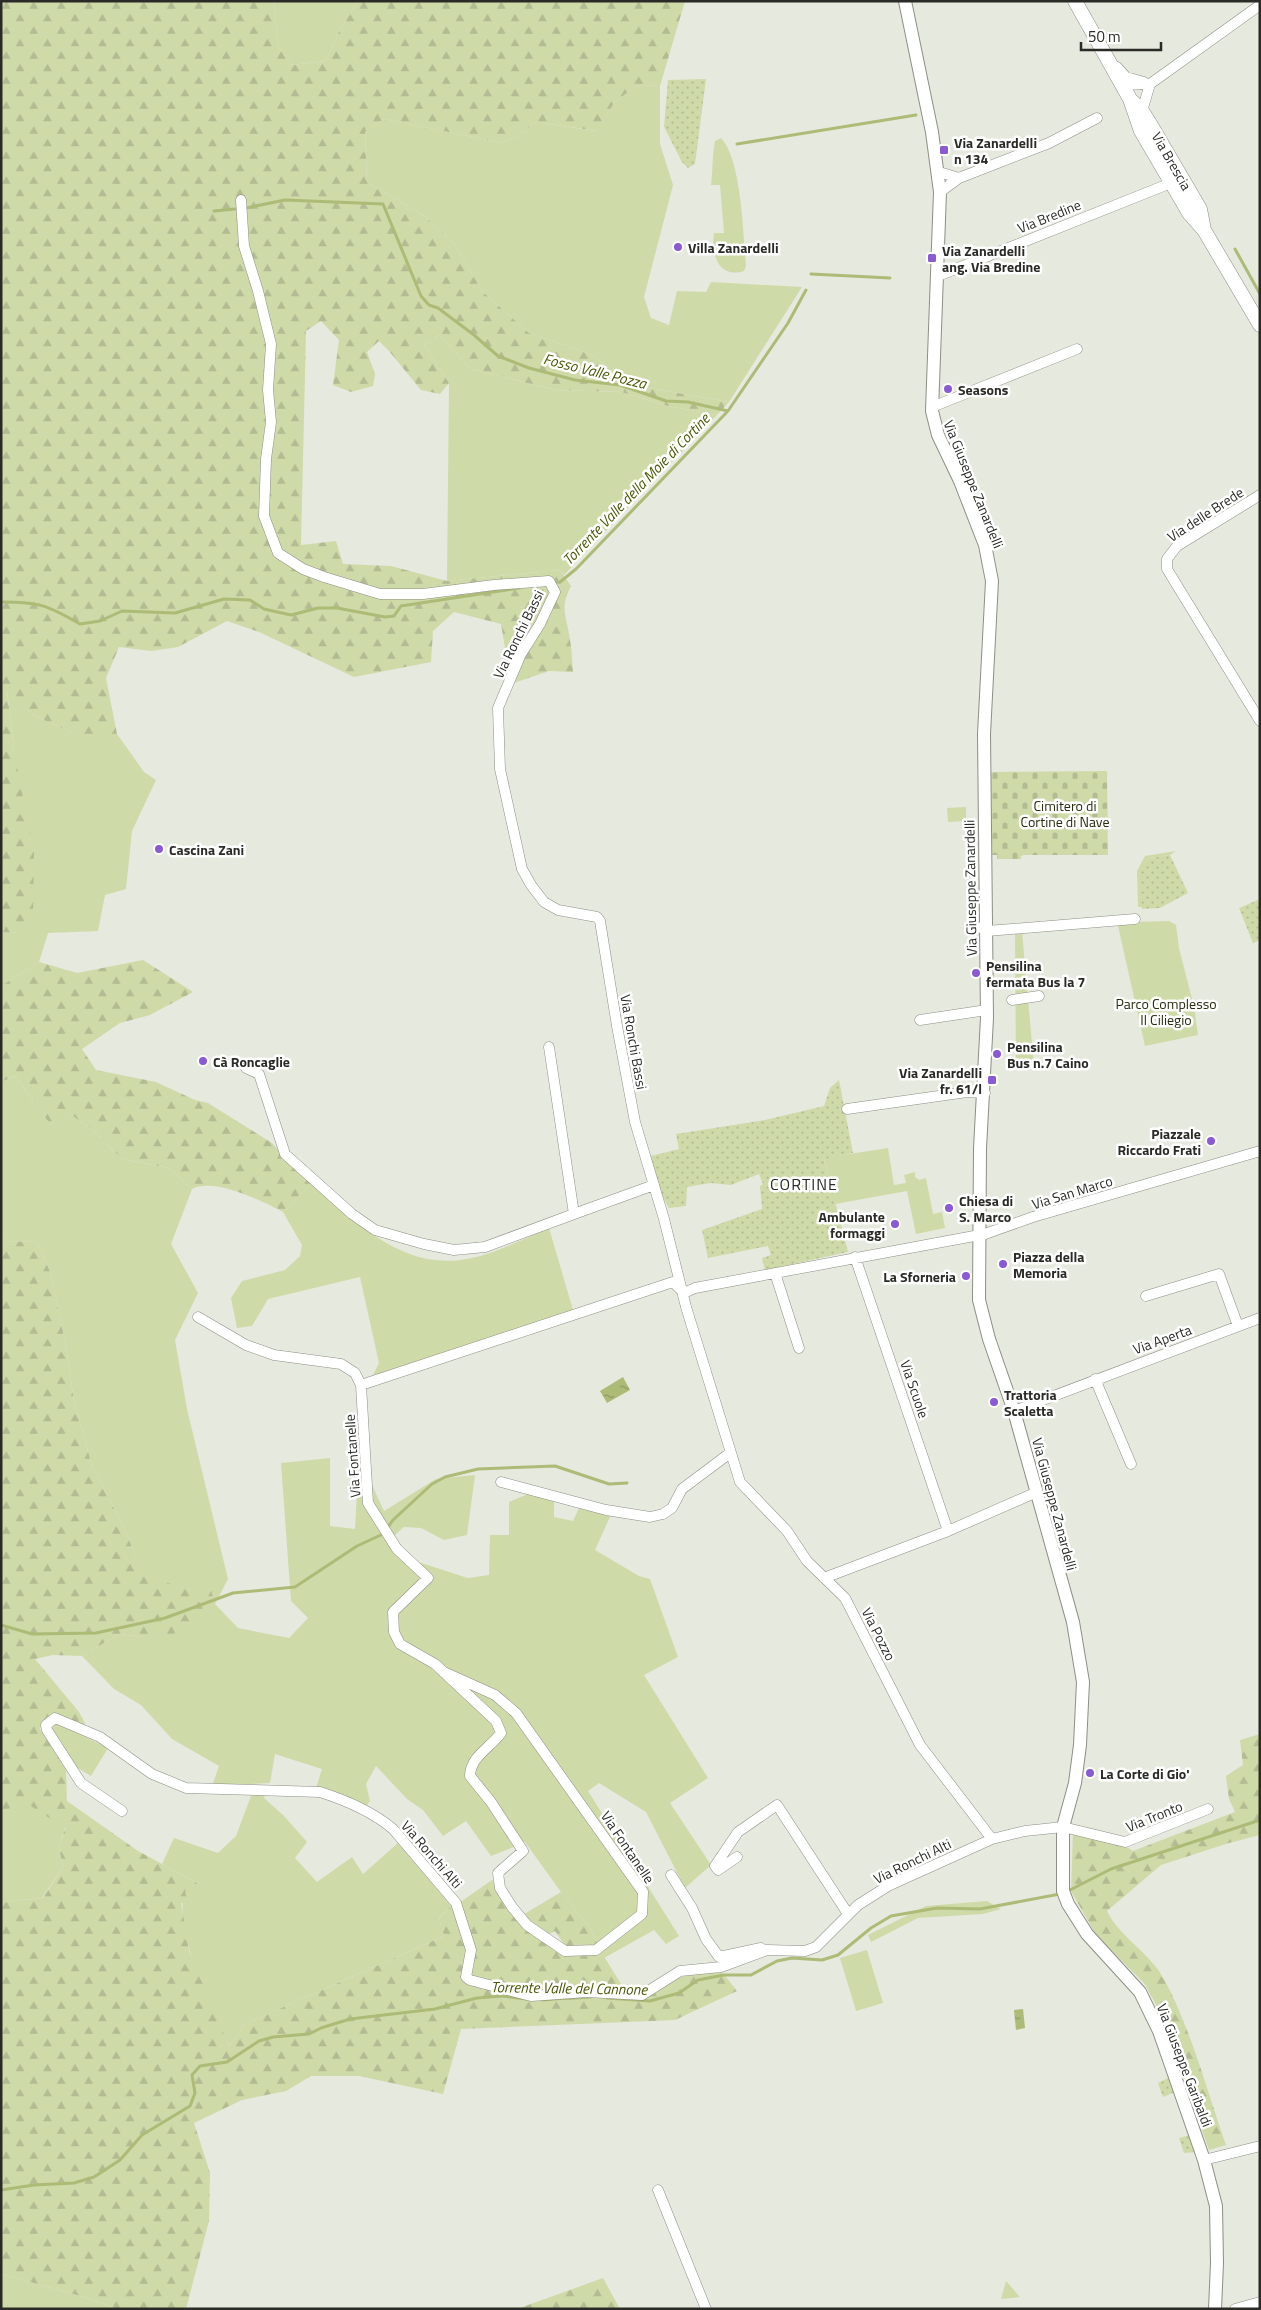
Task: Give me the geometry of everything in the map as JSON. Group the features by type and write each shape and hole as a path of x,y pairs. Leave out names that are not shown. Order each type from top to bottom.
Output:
{"main road":[{"name":"Via Brescia","path":"1074,1 1130,99 1141,131 1189,213 1204,230 1260,325"},
{"name":"Via Brescia","path":"1130,99 1142,110 1200,209 1204,230"}],"street":[{"name":"Via Giuseppe Zanardelli","path":"905,1 939,172 938,276 932,407 938,435 960,481 985,545 992,581 984,743 987,1010 985,1093 980,1148 979,1300 989,1339 1014,1411 1073,1622 1083,1682 1080,1745 1075,1783 1063,1827"},
{"path":"1079,1 1121,73 1126,77 1150,84"},
{"path":"1122,85 1150,84 1260,5"},
{"path":"1142,110 1150,84"},
{"path":"940,192 959,178 1050,143 1097,118"},
{"path":"939,172 959,178"},
{"name":"Via Bredine","path":"938,276 1171,182"},
{"name":"Via Ronchi Bassi","path":"241,200 244,246 258,291 271,344 268,390 271,422 266,459 264,516 278,553 303,569 380,594 422,594 494,585 549,581 555,592 540,624 521,654 498,708 500,769 522,869 531,885 544,902 558,910 597,917 600,921 616,1026 635,1122 684,1293"},
{"path":"932,407 1077,350"},
{"name":"Via delle Brede","path":"1260,496 1177,546 1167,559 1167,569 1260,720"},
{"path":"971,928 987,929 1135,920"},
{"path":"1012,1000 1039,996"},
{"path":"920,1020 987,1010"},
{"path":"550,1047 551,1070 574,1214"},
{"path":"246,1068 259,1074 285,1154 352,1214 375,1230 424,1244 454,1250 485,1248 654,1185"},
{"path":"847,1109 967,1092 985,1093"},
{"name":"Via San Marco","path":"684,1293 696,1288 979,1235 1260,1151"},
{"name":"Via Scuole","path":"855,1257 948,1530"},
{"path":"775,1273 799,1348"},
{"path":"1146,1296 1219,1274 1238,1326"},
{"path":"198,1317 246,1345 274,1355 341,1364 355,1373 361,1385 673,1282 684,1293"},
{"name":"Via Pozzo","path":"684,1293 686,1306 740,1482 787,1531 807,1561 845,1598 920,1745 992,1839"},
{"name":"Via Aperta","path":"1014,1411 1260,1318"},
{"path":"1096,1379 1131,1464"},
{"name":"Via Fontanelle","path":"361,1385 368,1503 397,1549 428,1578 393,1612 394,1632 400,1644 435,1664 496,1721 501,1733 491,1746 475,1759 470,1768 470,1776 491,1802 523,1851 509,1861 498,1873 500,1888 512,1907 527,1925 566,1951 596,1950 642,1914 643,1892 601,1830 516,1713 495,1695 444,1672"},
{"path":"501,1482 606,1510 650,1516 663,1514 672,1508 682,1489 730,1454"},
{"path":"824,1578 948,1530 1037,1492"},
{"name":"Via Ronchi Alti","path":"122,1811 81,1783 47,1730 46,1725 49,1720 55,1718 100,1737 152,1774 186,1788 320,1792 335,1797 382,1820 393,1829 456,1903 471,1950 466,1975 470,1980 531,1996 587,1992 642,1995 680,1971 721,1967 767,1950 805,1951 816,1947 858,1905 888,1886 992,1839"},
{"path":"737,1857 718,1870 715,1866 738,1832 777,1805 848,1914"},
{"name":"Via Tronto","path":"992,1839 1024,1831 1063,1827 1126,1842 1208,1809"},
{"name":"Via Giuseppe Garibaldi","path":"1063,1827 1062,1884 1067,1901 1087,1934 1140,1992 1159,2031 1204,2160 1216,2206 1217,2264 1215,2309"},
{"path":"671,1875 692,1908 709,1944 719,1957 758,1948 767,1950"},
{"path":"1204,2160 1260,2146"},
{"path":"658,2190 706,2309"},
{"path":"1234,2309 1260,2302"}],"green space":[{"path":"1,1 274,1 278,46 291,65 326,61 337,35 358,1 685,1 660,86 637,85 614,103 597,131 536,122 519,135 503,143 384,119 365,132 367,182 426,217 455,245 483,292 529,333 595,356 621,383 729,402 717,415 668,406 621,392 555,390 471,369 439,335 424,345 449,383 440,394 421,390 379,341 367,352 375,374 373,386 351,392 333,385 339,340 321,321 306,331 301,545 336,541 343,564 391,566 447,581 560,570 571,586 565,600 565,607 573,672 549,671 511,684 501,624 454,612 433,631 431,662 354,677 259,632 227,621 178,647 151,651 119,647 106,678 117,734 75,734 35,716 7,691 14,751 34,853 33,919 16,933 1,932"},
{"path":"274,1 358,1 337,35 326,61 291,65 278,46"},
{"path":"706,79 695,164 688,168 682,162 664,127 668,80"},
{"path":"637,85 660,86 660,144 673,185 644,297 651,318 669,325 677,291 706,292 711,282 802,287 729,402 621,383 595,356 529,333 483,292 455,245 426,217 367,182 365,132 384,119 503,143 519,135 536,122 596,131 614,103"},
{"path":"721,138 728,149 733,163 742,218 746,266 744,271 735,273 722,268 718,263 713,241 714,233 724,233 720,185 711,185 715,141"},
{"path":"439,335 471,369 555,390 621,392 668,406 717,415 564,575 560,570 447,581 449,383 424,345"},
{"path":"7,690 35,716 75,734 117,734 144,772 156,780 132,831 126,889 105,895 98,931 48,933 39,962 1,986 1,932 16,933 14,751"},
{"name":"Cimitero di Cortine di Nave","path":"1107,771 1108,855 1024,855 1021,856 1021,859 997,859 997,855 990,855 989,772"},
{"path":"966,807 966,821 948,822 947,808"},
{"path":"1176,851 1170,855 1149,858 1142,870 1142,907 1138,907 1137,871 1145,856"},
{"path":"1170,855 1188,893 1160,908 1142,909 1141,870 1149,858"},
{"path":"1260,899 1260,940 1253,943 1239,908"},
{"name":"Parco Complesso Il Ciliegio","path":"1169,921 1176,925 1179,948 1194,1007 1198,1035 1145,1046 1118,926 1135,922"},
{"path":"1022,932 1034,1066 1016,1068 1015,933"},
{"path":"143,960 193,992 150,1015 120,1023 82,1049 96,1070 156,1082 195,1100 208,1103 272,1143 290,1164 312,1183 283,1212 251,1197 225,1188 201,1186 192,1189 169,1168 122,1159 94,1131 70,1114 58,1130 47,1120 15,1076 1,1082 1,986 39,962 77,973"},
{"path":"15,1076 47,1120 58,1129 70,1114 94,1131 122,1159 169,1168 192,1189 171,1244 198,1293 175,1340 187,1409 228,1579 215,1604 238,1628 289,1638 308,1618 291,1601 281,1463 330,1458 330,1526 355,1529 357,1492 363,1489 366,1509 400,1559 421,1574 422,1579 400,1599 394,1640 403,1652 429,1666 491,1721 497,1735 467,1765 468,1773 516,1846 491,1856 466,1821 443,1836 423,1810 407,1799 376,1766 366,1784 370,1801 364,1809 316,1788 322,1769 275,1754 270,1783 212,1786 219,1766 172,1739 141,1705 114,1689 82,1656 119,1634 143,1637 191,1590 142,1576 125,1529 92,1466 74,1401 66,1346 51,1274 37,1242 5,1241 1,1235 1,1082"},
{"path":"839,1080 853,1153 824,1159 848,1252 765,1270 762,1258 771,1255 768,1246 708,1258 702,1230 762,1209 760,1186 763,1184 759,1174 731,1185 710,1183 687,1187 686,1206 669,1208 657,1187 647,1157 679,1149 676,1134 765,1120 824,1106 830,1088"},
{"path":"888,1148 894,1185 906,1183 904,1175 915,1172 915,1177 919,1180 926,1178 933,1214 942,1212 945,1228 916,1234 907,1191 835,1204 824,1158"},
{"path":"312,1183 345,1213 382,1240 401,1251 422,1258 444,1261 477,1257 509,1246 549,1228 573,1310 372,1377 379,1363 360,1277 268,1299 252,1326 237,1328 231,1298 242,1281 285,1270 300,1256 302,1245 283,1212"},
{"path":"1,1235 5,1241 37,1242 51,1274 66,1346 74,1401 92,1466 125,1529 142,1575 191,1590 209,1583 215,1604 179,1633 143,1637 119,1634 82,1656 53,1655 35,1659 79,1712 85,1723 83,1728 53,1715 42,1722 40,1729 66,1770 67,1801 138,1851 197,1883 197,1889 185,1890 187,1902 181,1903 189,1951 229,2046 245,2024 444,1936 439,1918 451,1906 455,1905 470,1950 464,1980 523,1995 506,1997 536,2001 560,2001 588,1995 642,1998 656,1993 676,1979 693,1974 711,1973 723,1973 737,1991 675,2020 461,2029 443,2094 359,2076 311,2076 286,2091 242,2100 194,2123 210,2173 209,2221 186,2309 118,2309 84,2297 1,2274 1,1902 43,1898 63,1867 59,1848 65,1828 23,1801 1,1813"},
{"path":"475,1475 467,1535 444,1540 421,1528 404,1527 394,1536 370,1501 369,1487 372,1485 384,1511 436,1479"},
{"path":"537,1490 554,1495 554,1517 573,1521 580,1506 614,1508 595,1550 639,1576 650,1579 678,1657 644,1675 708,1778 670,1803 711,1865 685,1888 646,1812 599,1783 588,1791 679,1936 666,1944 654,1930 604,1958 600,1950 647,1906 511,1705 445,1670 401,1642 396,1619 398,1611 427,1585 415,1561 468,1578 489,1575 490,1535 509,1535 509,1502"},
{"path":"451,1677 489,1695 506,1707 639,1891 639,1913 611,1932 598,1945 590,1928 525,1842 521,1844 473,1776 472,1769 503,1732"},
{"path":"57,1723 108,1748 91,1776 71,1764 53,1732 52,1725"},
{"path":"1260,1734 1260,1835 1161,1865 1107,1911 1120,1930 1159,1971 1175,2000 1226,2145 1209,2150 1162,2016 1145,1984 1096,1935 1071,1891 1073,1831 1122,1844 1133,1851 1235,1812 1229,1799 1226,1776 1243,1765 1240,1740"},
{"path":"265,1794 264,1798 284,1816 307,1842 295,1858 317,1882 352,1857 363,1874 398,1843 451,1906 439,1918 444,1936 245,2024 229,2046 196,1969 184,1927 182,1907 185,1890 197,1883 162,1864 174,1838 218,1853 236,1836 251,1796"},
{"path":"23,1800 65,1827 59,1848 63,1867 42,1898 1,1902 1,1813"},
{"path":"492,1880 507,1906 566,1954 600,1950 621,1984 629,1991 531,1995 469,1976 473,1949 459,1903"},
{"path":"561,1892 590,1928 598,1945 565,1946 555,1931 548,1935 521,1916"},
{"path":"987,1901 1001,1909 983,1914 918,1918 871,1942 868,1935 926,1906"},
{"path":"867,1950 883,2003 856,2011 840,1958"},
{"path":"1170,2077 1175,2092 1163,2097 1158,2083"},
{"path":"1190,2135 1196,2152 1184,2153 1179,2138"},
{"path":"1,2274 84,2297 118,2309 1,2309"},
{"path":"603,2278 620,2309 517,2309"},
{"path":"1006,2281 1020,2297 1001,2299"}],"water":[{"path":"623,1377 630,1390 607,1403 600,1391"},
{"path":"1023,2009 1025,2028 1016,2030 1014,2010"}],"waterway":[{"path":"737,144 916,115"},
{"name":"Fosso Valle Pozza","path":"246,208 285,200 383,204 421,296 429,305 438,308 498,356 529,368 575,380 620,385 666,401 688,402 728,411 788,323 806,290"},
{"name":"Fosso Valle Pozza","path":"214,211 235,209"},
{"path":"1235,249 1260,294"},
{"name":"Fosso Valle Pozza","path":"811,274 890,278"},
{"name":"Torrente Valle della Moie di Cortine","path":"560,582 576,569 727,412"},
{"name":"Torrente Valle della Moie di Cortine","path":"1,602 43,606 80,624 100,621 122,611 175,613 224,599 250,600 264,609 291,615 318,608 337,608 385,617 394,616 401,606 519,588"},
{"path":"1,1625 32,1634 96,1633 165,1618 233,1593 295,1587 357,1546 383,1534 393,1520 432,1484 445,1477 478,1469 555,1466 609,1484 627,1483"},
{"name":"Torrente Valle del Cannone","path":"1066,1892 1111,1869 1260,1820"},
{"name":"Torrente Valle del Cannone","path":"607,1998 650,2001 679,1993 698,1980 724,1975 751,1975 777,1961 792,1958 822,1960 838,1955 871,1928 891,1916 937,1908 980,1909 1060,1894"},
{"name":"Torrente Valle del Cannone","path":"1,2190 34,2185 74,2183 94,2177 120,2160 142,2135 190,2106 195,2093 192,2075 200,2066 227,2062 259,2041 273,2037 309,2034 321,2028 350,2019 435,2009 477,1998 502,1996 526,1999"},
{"name":"Torrente Valle del Cannone","path":"542,2000 590,1997"}],"place":[{"name":"Via Zanardelli n 134","path":"944,150"},
{"name":"Villa Zanardelli","path":"678,247"},
{"name":"Via Zanardelli ang. Via Bredine","path":"932,258"},
{"name":"Seasons","path":"948,389"},
{"name":"Cascina Zani","path":"159,849"},
{"name":"Pensilina fermata Bus la 7","path":"976,973"},
{"name":"Pensilina Bus n.7 Caino","path":"997,1054"},
{"name":"Cà Roncaglie","path":"203,1061"},
{"name":"Via Zanardelli fr. 61/l","path":"992,1080"},
{"name":"Piazzale Riccardo Frati","path":"1211,1141"},
{"name":"Chiesa di S. Marco","path":"949,1208"},
{"name":"Ambulante formaggi","path":"895,1224"},
{"name":"Piazza della Memoria","path":"1003,1264"},
{"name":"La Sforneria","path":"966,1276"},
{"name":"Trattoria Scaletta","path":"994,1402"},
{"name":"La Corte di Gio'","path":"1090,1773"}],"district":[{"name":"CORTINE","path":"804,1184"}]}
